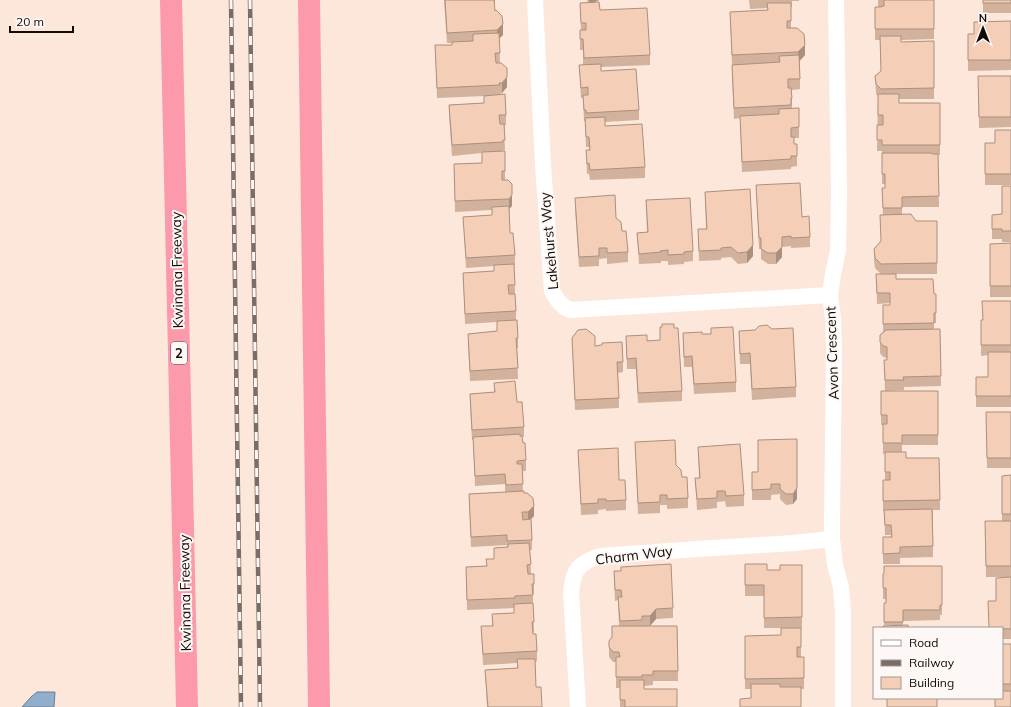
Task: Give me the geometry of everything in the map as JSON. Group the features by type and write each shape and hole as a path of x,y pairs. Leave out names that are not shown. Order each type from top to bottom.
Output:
{"highway":[{"name":"Kwinana Freeway","path":"171,0 187,707"},
{"path":"309,0 319,707"}],"street":[{"name":"Lakehurst Way","path":"535,0 543,165 552,291 565,308 570,310 830,295"},
{"name":"Avon Crescent","path":"836,0 839,191 838,251 832,274 830,295 834,348 832,539 841,587 843,707"},
{"name":"Charm Way","path":"578,707 571,593 573,576 576,570 584,563 600,556 697,548 794,543 832,539"}],"water":[{"path":"37,692 55,692 54,707 22,707"}],"building":[{"path":"445,0 494,0 495,11 496,10 502,16 503,24 497,30 447,33"},
{"path":"884,0 934,0 934,29 875,29 875,7 884,6"},
{"path":"983,0 1011,0 1011,3 983,3"},
{"path":"599,2 600,10 647,8 650,55 584,58 583,39 580,39 580,30 586,30 586,23 581,23 580,3"},
{"path":"767,3 791,3 791,21 787,21 787,28 797,28 804,34 805,45 798,52 732,55 730,12 768,10"},
{"path":"1011,21 1011,60 968,60 968,34 974,34 974,22"},
{"path":"499,33 500,53 495,53 496,63 501,63 507,68 507,77 502,83 499,83 500,85 437,88 435,45 452,45 452,42 473,41 473,34"},
{"path":"880,36 901,36 901,42 934,41 934,88 881,89 876,84 875,76 881,71"},
{"path":"799,55 800,79 788,79 788,88 791,88 791,105 734,108 732,65 780,62 779,56"},
{"path":"601,64 601,71 636,69 639,110 586,113 586,110 584,110 583,95 588,95 588,87 581,88 579,65"},
{"path":"978,76 1011,76 1011,117 979,117"},
{"path":"505,94 506,115 499,115 500,124 504,124 505,140 503,140 503,142 452,145 449,105 484,103 484,96"},
{"path":"878,94 899,94 899,103 940,103 940,145 882,145 882,140 877,140 877,125 883,125 883,115 878,115"},
{"path":"799,108 799,127 791,128 791,137 794,137 794,144 797,144 797,156 791,156 791,159 742,162 740,116 779,114 779,109"},
{"path":"605,117 605,126 642,124 645,167 590,170 589,163 587,164 586,150 590,150 589,137 586,137 585,118"},
{"path":"995,130 1011,130 1011,174 985,174 985,143 995,143"},
{"path":"505,151 505,171 502,171 502,180 508,180 512,184 512,195 509,199 455,201 454,164 482,163 482,152"},
{"path":"882,153 938,154 939,196 902,197 902,208 883,208 882,188 885,188 885,174 882,174"},
{"path":"800,183 802,217 809,216 810,237 782,237 782,247 776,253 768,253 761,249 761,238 759,238 756,185"},
{"path":"1002,186 1011,186 1011,231 992,229 992,215 1002,214"},
{"path":"750,189 753,245 747,252 738,253 731,247 721,248 721,250 699,251 698,229 707,229 705,192"},
{"path":"615,195 616,218 621,222 622,231 626,231 628,252 607,253 607,248 599,248 599,256 579,257 575,198"},
{"path":"690,198 693,251 684,252 684,254 668,255 668,250 639,254 637,233 648,232 646,200"},
{"path":"509,206 510,233 513,233 515,255 466,258 463,217 492,215 492,207"},
{"path":"911,214 916,221 937,221 937,263 881,264 875,258 874,249 881,241 880,215"},
{"path":"1011,243 1011,286 990,286 990,244"},
{"path":"514,264 515,285 508,285 509,294 515,294 516,311 465,314 463,273 494,271 494,265"},
{"path":"876,274 896,274 896,279 933,279 934,294 936,294 936,313 934,313 934,323 883,324 883,305 890,305 890,293 877,293"},
{"path":"982,301 1011,301 1011,345 981,345 981,320 983,320"},
{"path":"517,320 518,338 516,338 518,368 470,371 468,334 497,331 497,321"},
{"path":"662,324 674,324 674,328 678,328 682,391 638,393 636,358 627,359 626,336 647,335 647,341 660,340 660,327 662,327"},
{"path":"767,325 772,329 793,328 796,387 752,389 750,353 740,354 739,331 755,330 759,326"},
{"path":"733,327 736,382 694,384 692,356 684,357 683,333 702,332 702,334 711,334 711,328"},
{"path":"586,329 595,336 595,346 602,345 602,343 622,342 623,362 617,362 619,398 575,400 572,338 578,330"},
{"path":"940,329 941,376 903,377 904,380 885,380 884,360 887,360 887,347 883,346 880,342 880,335 886,330"},
{"path":"988,352 1011,352 1011,396 976,396 976,377 988,377"},
{"path":"515,381 517,402 522,402 524,427 472,430 470,394 495,392 494,383"},
{"path":"881,391 938,391 938,435 902,435 902,443 883,443 883,424 887,424 887,415 881,415"},
{"path":"986,412 1011,412 1011,458 987,458"},
{"path":"520,434 520,436 522,436 523,443 525,443 526,460 517,461 517,464 522,464 523,484 506,485 505,474 475,476 473,437"},
{"path":"797,439 797,488 793,494 786,494 780,489 780,484 771,484 771,489 752,490 752,472 758,472 758,440"},
{"path":"675,440 676,465 681,470 682,477 687,477 688,498 667,499 667,495 660,495 660,502 638,503 635,442"},
{"path":"740,444 744,495 726,496 725,491 717,491 717,498 697,499 695,478 700,478 698,447"},
{"path":"618,448 619,480 625,480 626,500 606,501 606,499 598,499 598,503 581,504 578,450"},
{"path":"885,452 906,452 906,458 939,458 940,500 883,501 883,480 890,480 890,472 885,472"},
{"path":"1011,475 1011,514 1002,514 1002,476"},
{"path":"524,491 524,493 527,493 533,498 534,506 528,512 522,512 523,520 531,519 532,540 507,541 507,535 471,537 469,494"},
{"path":"932,509 933,546 900,547 900,553 883,554 883,537 892,537 891,525 885,525 884,510"},
{"path":"985,521 1011,521 1011,566 986,566"},
{"path":"529,543 531,564 527,565 528,574 534,574 534,584 532,584 533,595 515,596 515,598 467,600 466,567 487,566 486,559 494,559 494,548 508,547 508,544"},
{"path":"671,564 673,608 656,609 650,616 642,616 642,620 620,621 618,597 622,597 621,590 615,590 614,571 621,571 621,567"},
{"path":"745,564 767,564 767,570 780,570 780,565 802,565 802,617 764,618 764,585 745,585"},
{"path":"884,566 942,566 942,605 940,605 940,610 903,610 903,622 884,622 886,588 883,588"},
{"path":"1011,577 1011,629 1003,629 1003,627 989,627 988,601 996,601 996,578"},
{"path":"533,603 533,634 536,634 537,651 483,654 481,626 493,626 492,614 514,613 514,604"},
{"path":"908,625 908,627 883,627"},
{"path":"612,626 677,626 678,671 653,671 653,675 642,675 642,677 616,677 616,657 620,657 619,652 613,652 609,647 609,641 612,637"},
{"path":"781,628 801,628 801,647 797,647 797,657 804,657 804,678 745,679 745,636 781,635"},
{"path":"1003,644 1011,644 1011,684 1003,684"},
{"path":"517,659 535,659 536,687 541,687 542,707 488,707 485,670 518,668"},
{"path":"620,680 644,680 644,689 677,689 677,707 625,707 625,700 620,700"},
{"path":"751,684 780,684 780,687 801,687 801,707 740,707 740,699 751,698"},
{"path":"1003,691 1011,691 1011,707 995,707 995,699 1003,699"},
{"path":"887,699 937,699 937,707 887,707"}],"railway":[{"path":"231,0 241,707"},
{"path":"250,0 260,707"}]}
